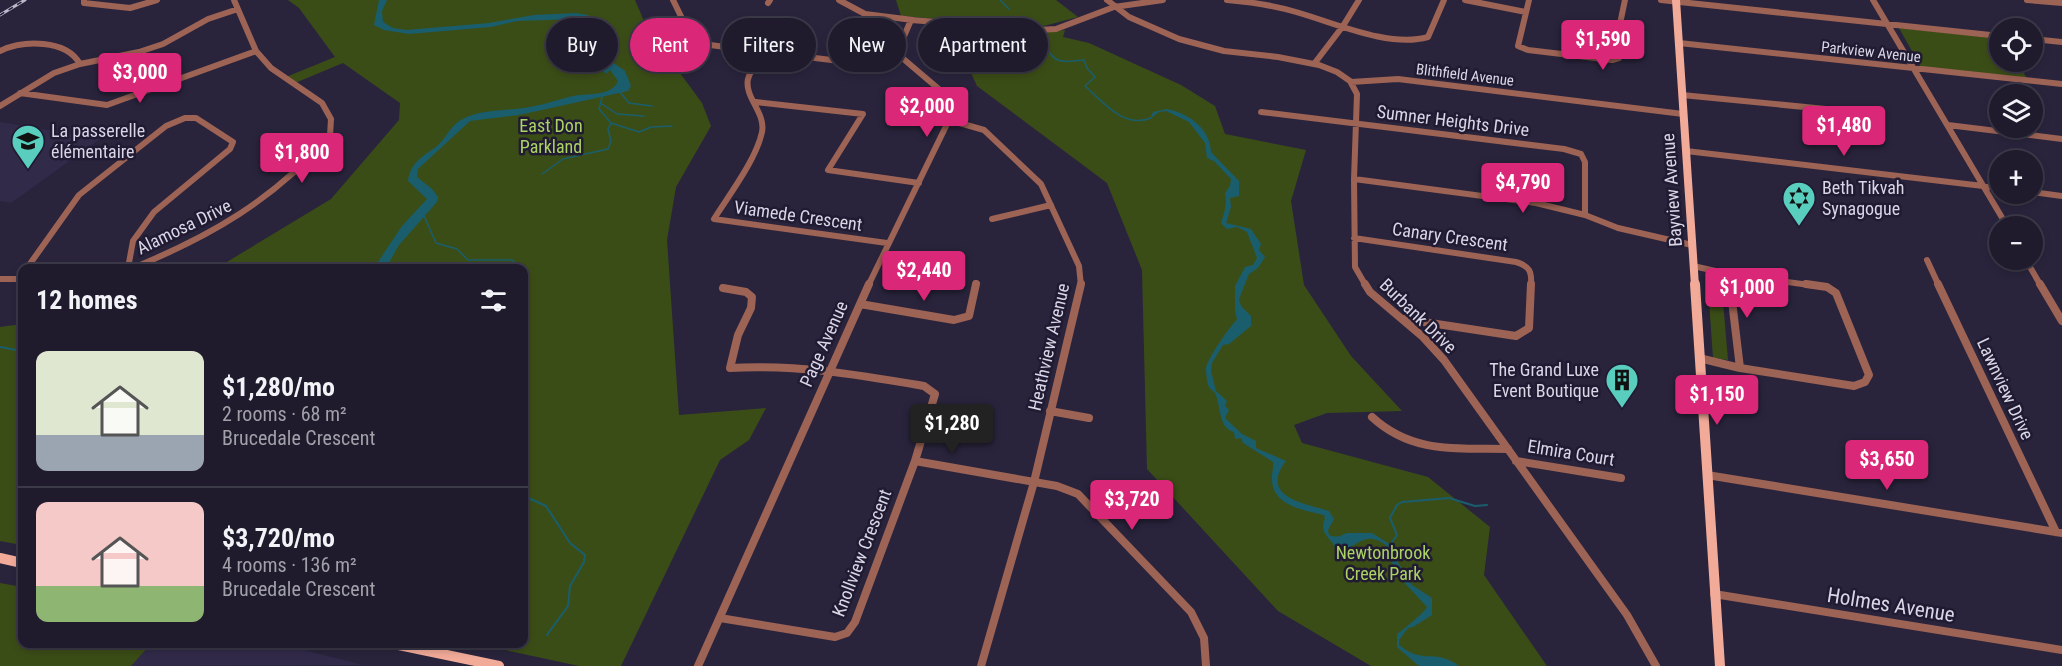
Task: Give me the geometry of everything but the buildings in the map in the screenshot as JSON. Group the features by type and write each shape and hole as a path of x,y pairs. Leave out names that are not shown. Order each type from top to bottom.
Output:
{"main road":[{"name":"Bayview Avenue","path":"1676,1 1720,666"},
{"path":"0,558 18,562"},
{"path":"413,648 499,666"}],"street":[{"path":"84,0 84,3 136,10 157,0"},
{"name":"Alamosa Drive","path":"143,264 223,228 258,205 291,177 330,136 330,119 322,103 271,68 256,51 234,0"},
{"path":"673,0 692,39 696,42 722,45"},
{"path":"839,0 849,9 866,15 1039,30 1056,29 1089,17 1163,0"},
{"path":"1109,0 1137,21 1185,41 1224,51 1314,64 1336,72 1352,82"},
{"path":"1227,0 1282,7 1385,37 1423,40 1428,37 1444,0"},
{"path":"1314,64 1343,26 1359,0"},
{"path":"1465,0 1526,12"},
{"path":"1529,0 1518,46 1539,51 1612,60 1619,58 1617,38 1625,0"},
{"path":"1661,0 1989,35"},
{"path":"1873,0 2001,216"},
{"path":"2027,0 2061,2"},
{"path":"0,106 54,73 80,64 139,52 163,44 208,19 238,9"},
{"path":"906,29 911,20"},
{"path":"2043,40 2062,42"},
{"name":"Parkview Avenue","path":"1678,43 2062,84"},
{"path":"0,51 15,45 65,49 73,54 80,64"},
{"path":"20,93 108,105 149,88 256,51"},
{"path":"906,61 947,96 950,104 949,120"},
{"name":"Viamede Crescent","path":"752,72 748,78 748,87 762,119 760,138 714,219 887,243"},
{"name":"Blithfield Avenue","path":"1352,82 1398,79 1683,114"},
{"name":"Burbank Drive","path":"1352,82 1357,94 1358,125 1354,179 1355,267 1370,292 1402,318 1444,360 1627,615 1656,666"},
{"path":"1682,95 1846,111 1856,115"},
{"path":"756,102 863,114 828,170 919,183"},
{"name":"Sumner Heights Drive","path":"1261,112 1564,149 1581,154 1585,162 1585,215"},
{"path":"30,264 79,195 166,126 185,118 196,118 233,142 230,149 154,212 133,241 129,264"},
{"name":"Page Avenue","path":"698,666 887,243 949,120"},
{"name":"Heathview Avenue","path":"949,120 984,130 1041,184 1079,266 1081,289 1034,482 981,666"},
{"path":"1948,125 2062,139"},
{"path":"1686,151 1989,187"},
{"path":"1354,179 1536,203 1585,215 1618,228 1692,245"},
{"path":"2043,193 2062,196"},
{"path":"992,219 1051,205"},
{"name":"Canary Crescent","path":"1354,238 1516,262 1526,265 1532,273 1528,328 1516,336 1402,318"},
{"name":"Lawnview Drive","path":"1928,260 2059,532"},
{"path":"1693,266 1729,274 1827,287 1836,293 1869,375 1865,382 1854,386 1740,368 1699,358"},
{"path":"2032,270 2062,321"},
{"path":"1729,274 1740,368"},
{"path":"0,279 18,277"},
{"path":"860,304 954,320 965,319 969,316 976,283"},
{"path":"723,288 746,292 752,297 751,308 738,335 730,368 754,366 831,371"},
{"name":"Knollview Crescent","path":"720,618 835,637 848,633 855,622 915,461 935,394 924,386 831,371"},
{"path":"1050,411 1089,418"},
{"path":"1372,417 1383,430 1404,442 1426,446 1508,449"},
{"path":"915,461 1058,486 1078,494 1191,612 1204,630 1208,649 1206,666"},
{"name":"Elmira Court","path":"1516,461 1621,478"},
{"path":"1707,475 2059,532"},
{"name":"Holmes Avenue","path":"1714,594 2062,650"}],"shaded area":[{"path":"379,0 387,0 382,11 383,22 393,28 406,30 489,23 534,15 576,13 588,15 589,18 546,18 546,20 517,21 491,27 409,34 384,30 374,25"},
{"path":"618,66 625,71 631,86 628,91 519,115 470,121 418,169 417,177 432,189 438,197 437,202 399,245 388,264 377,264 402,226 427,199 408,181 411,169 439,144 457,123 468,116 483,112 529,107 573,96 605,92 615,86 618,81 611,72 618,72"},
{"path":"1167,109 1191,119 1203,130 1211,152 1239,181 1239,196 1230,198 1231,207 1226,223 1251,229 1261,244 1259,250 1265,257 1258,268 1249,274 1239,299 1241,306 1251,316 1251,326 1229,344 1223,345 1212,363 1211,371 1216,391 1227,401 1225,406 1229,410 1225,418 1242,434 1256,441 1256,448 1286,461 1279,473 1278,483 1281,491 1297,501 1329,511 1334,519 1328,530 1329,535 1372,533 1391,545 1397,561 1412,585 1432,598 1432,615 1408,628 1399,640 1399,645 1416,654 1442,658 1459,666 1419,666 1397,647 1397,634 1427,607 1401,579 1393,565 1387,546 1378,540 1371,539 1347,548 1335,547 1324,531 1324,515 1291,505 1278,496 1272,481 1273,462 1243,443 1241,438 1235,439 1234,432 1225,426 1215,393 1209,388 1207,365 1219,343 1237,320 1235,286 1245,267 1253,265 1257,258 1247,232 1237,227 1227,229 1221,223 1226,201 1225,193 1230,186 1231,179 1214,161 1207,158 1205,143 1189,122 1166,111 1159,112 1150,119 1153,112"},
{"name":"La passerelle élémentaire","path":"0,122 100,139 11,203 0,201"},
{"path":"147,648 296,648 363,665 131,666"}],"green space":[{"name":"East Don Parkland","path":"288,0 635,0 643,18 630,18 630,72 679,72 702,103 711,126 676,187 667,240 679,415 766,408 749,440 720,460 621,666 579,666 496,648 528,648 528,264 224,264 331,199 399,120 400,103 343,63 295,83 286,77 335,57 299,8"},
{"path":"896,0 1056,0 1078,17 1048,25 1048,18 901,16"},
{"path":"1899,28 1989,37 1989,72 2023,72 2027,78 1921,67"},
{"name":"Newtonbrook Creek Park","path":"1065,30 1063,37 1089,43 1181,85 1215,106 1225,134 1306,150 1291,201 1304,285 1351,356 1402,411 1327,413 1294,425 1302,443 1428,477 1490,527 1484,575 1547,666 1371,666 1278,611 1147,469 1142,270 1107,183 977,86 971,72 1048,72 1048,32"},
{"path":"1707,272 1721,278 1728,360 1713,358"},
{"path":"18,325 18,544 0,541 0,327"},
{"path":"0,583 18,586 18,648 147,648 131,666 0,666"}],"waterway":[{"path":"1000,0 1009,9"},
{"path":"1050,53 1061,61 1084,60 1087,68 1095,77 1085,86 1115,112 1132,120 1151,118"},
{"path":"619,91 629,103 652,106"},
{"path":"602,97 599,109 611,123"},
{"path":"602,104 617,114 644,116"},
{"path":"542,174 563,159 608,149 611,141 608,129 611,123"},
{"path":"611,123 639,132 651,127 672,126"},
{"path":"424,216 436,243 457,249 468,260 512,260 517,264"},
{"path":"0,347 18,350"},
{"path":"528,498 546,506 570,543 585,555 584,562 570,586 568,606 547,635"},
{"path":"1390,545 1397,535 1390,518 1397,505 1402,502 1449,498 1475,506 1487,505"}],"railway":[{"path":"0,15 25,0"}],"place":[{"name":"La passerelle élémentaire","path":"28,170"},
{"name":"Beth Tikvah Synagogue","path":"1799,227"},
{"name":"The Grand Luxe Event Boutique","path":"1622,409"}]}
